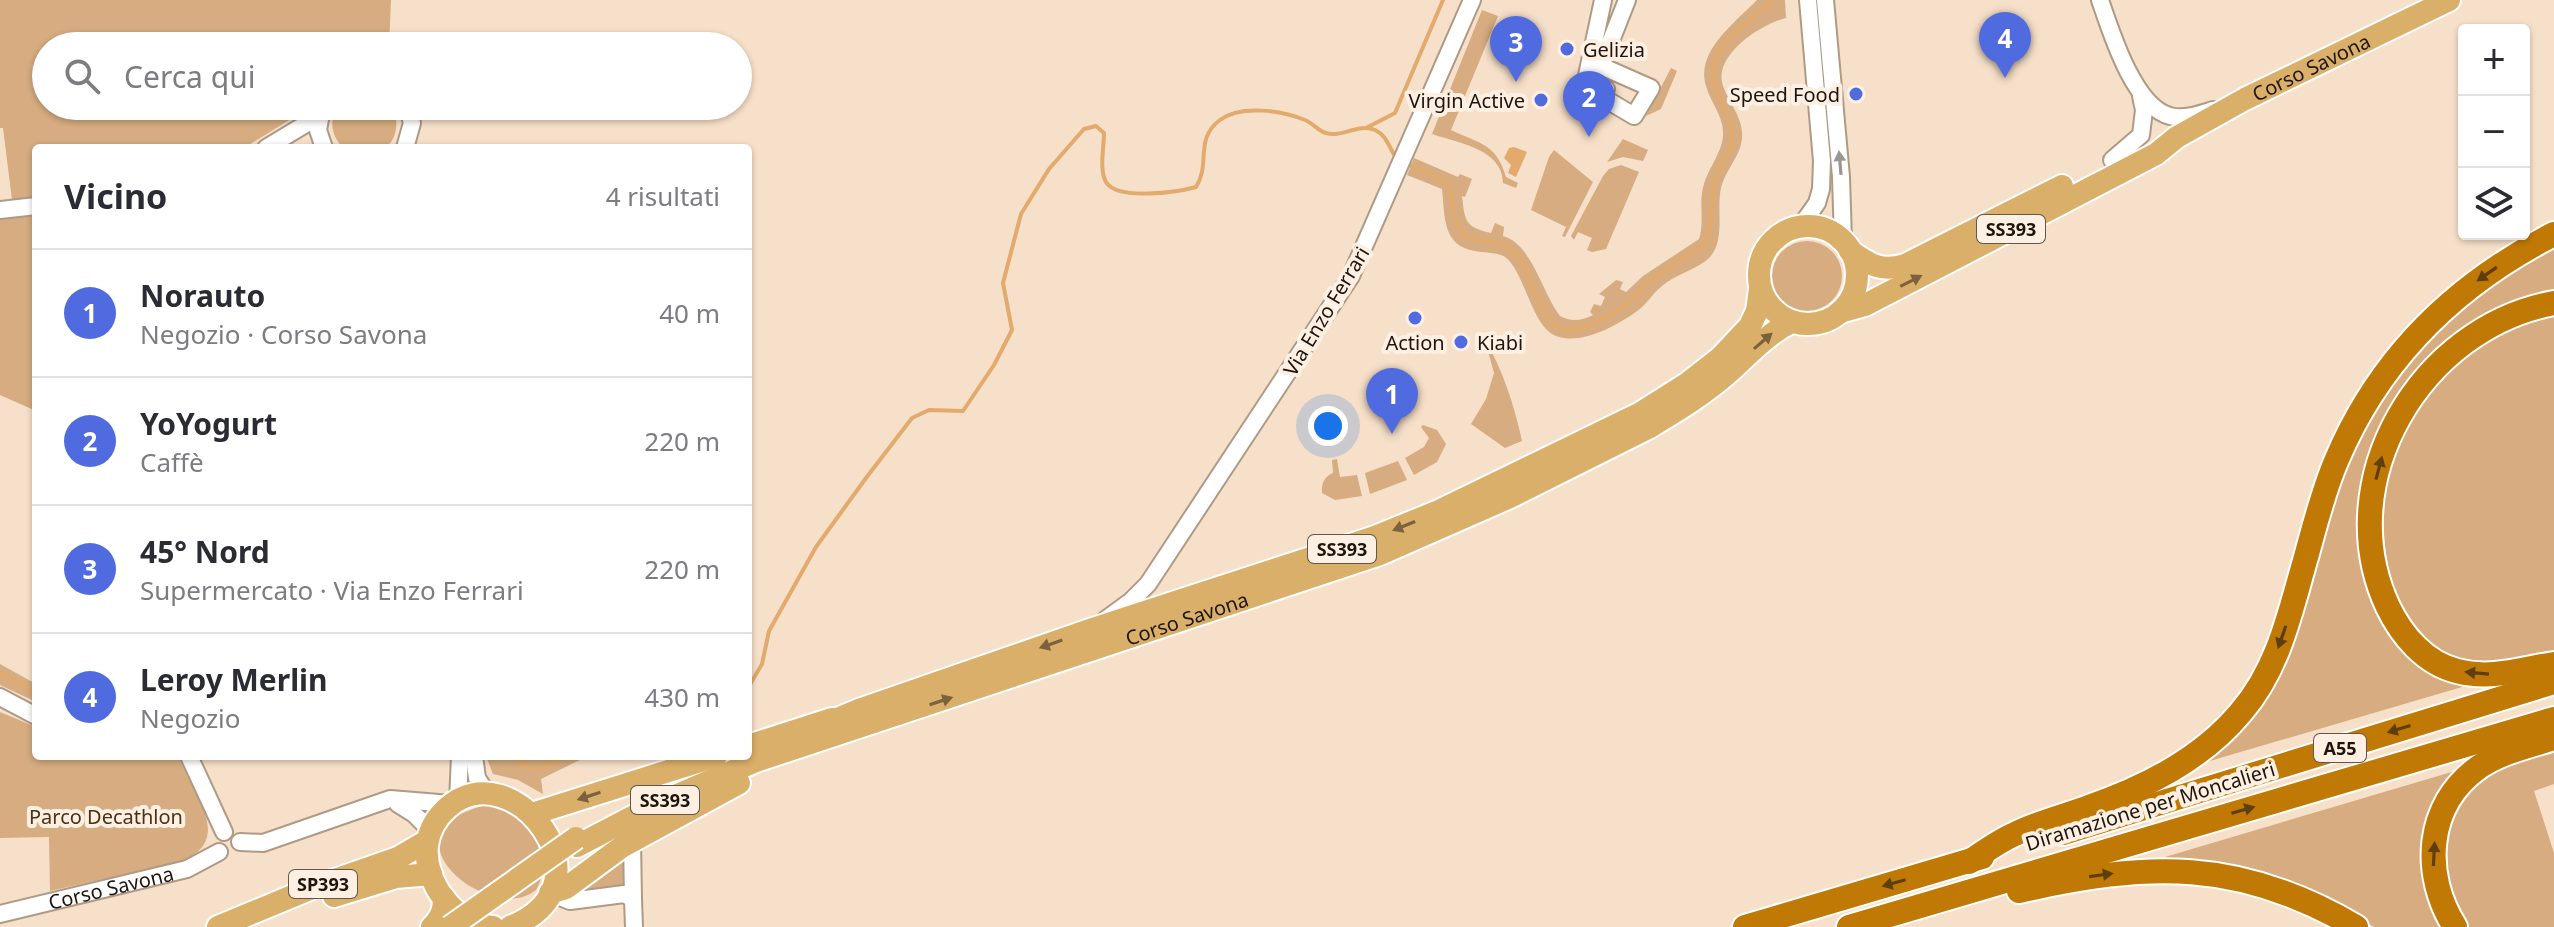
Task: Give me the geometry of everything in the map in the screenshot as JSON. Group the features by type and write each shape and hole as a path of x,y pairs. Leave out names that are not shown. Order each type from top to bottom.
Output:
{"highway":[{"path":"1969,862 2015,834 2094,806 2181,765 2203,750 2242,712 2274,661 2325,492 2340,452 2366,401 2408,343 2459,294 2492,269 2554,234"},
{"path":"2554,303 2513,315 2469,337 2427,375 2398,417 2383,451 2370,507 2370,532 2383,597 2403,634 2425,655 2440,665 2474,674 2512,673 2554,664"},
{"name":"Diramazione per Moncalieri","path":"1745,927 1969,862 2554,682"},
{"name":"Diramazione per Moncalieri","path":"1849,927 2554,719"},
{"path":"2455,927 2433,878 2435,838 2446,804 2466,777 2480,766 2510,752 2554,738"},
{"path":"1941,900 2019,892 2111,873 2183,871 2220,875 2295,895 2356,927"}],"main road":[{"name":"Corso Savona","path":"863,717 1380,554 1445,527 1648,428 1728,374 1767,336 1791,322 1820,323 1840,312 1865,305 2156,154 2177,137 2245,99 2449,0"},
{"name":"Corso Savona","path":"752,759 1090,630 1375,537 1503,481 1639,414 1693,379 1750,326 1757,311 1760,262 1766,249 1786,231 1815,227 1830,232 1870,265 1881,269 1905,265 2112,160 2156,141 2177,137"},
{"path":"1840,312 1851,299 1856,283 1856,267 1847,246"},
{"path":"1760,289 1777,314 1791,322"},
{"path":"752,745 863,717"},
{"path":"550,893 566,888 632,841 863,717"},
{"path":"532,814 703,760"},
{"name":"Corso Savona","path":"463,927 603,821 652,797 750,760"},
{"path":"493,927 467,921 444,898 426,858 429,836 438,817 454,803 473,795 488,795 515,802 532,814 546,833 555,857 556,876 539,912 529,920 510,927"},
{"name":"SP393","path":"218,927 312,888 398,858 429,836"},
{"name":"Corso Savona","path":"450,927 577,842"},
{"name":"SP393","path":"257,926 359,888 396,877 431,874"},
{"path":"432,927 440,919 444,898"}],"street":[{"name":"Via Enzo Ferrari","path":"1090,630 1141,592 1351,276 1472,0"},
{"path":"1603,0 1586,80 1606,89 1602,97 1634,116 1651,88 1601,66 1627,0"},
{"path":"1800,227 1817,203 1822,161 1808,0"},
{"path":"1825,0 1847,246"},
{"path":"2100,0 2115,42 2141,96 2144,110 2141,135 2112,160"},
{"path":"2141,96 2158,111 2185,117 2245,99"},
{"path":"273,144 308,120"},
{"path":"321,120 323,144"},
{"path":"406,144 411,120"},
{"path":"288,135 305,137 321,144"},
{"path":"0,210 32,206"},
{"path":"0,697 32,714"},
{"path":"191,760 224,832"},
{"path":"240,842 263,843 390,799 454,803 459,760"},
{"path":"475,760 477,778 488,795"},
{"path":"390,799 414,814 429,836"},
{"path":"224,832 234,833 240,842 233,854 227,855 219,852 216,844 217,838 224,832"},
{"path":"632,841 634,927"},
{"name":"Corso Savona","path":"0,914 187,869 219,852"},
{"path":"550,893 570,901 624,894 633,899"}],"green space":[{"path":"0,0 391,0 390,32 32,32 32,120 289,120 250,144 32,144 32,198 12,200 3,128 0,128"},
{"path":"1757,0 1785,0 1786,18 1765,26 1743,41 1726,60 1722,71 1724,88 1741,125 1742,140 1721,188 1719,234 1714,251 1704,262 1668,282 1641,308 1609,328 1569,339 1547,330 1511,263 1502,255 1475,251 1456,243 1447,228 1442,189 1407,175 1414,158 1458,177 1460,174 1472,179 1465,197 1462,196 1464,212 1471,226 1491,233 1495,223 1504,227 1503,236 1522,249 1560,316 1576,320 1593,315 1590,312 1594,304 1601,306 1605,297 1599,294 1616,280 1623,282 1620,289 1626,292 1643,276 1699,239 1702,191 1721,145 1723,132 1706,86 1706,61 1720,38"},
{"path":"1482,10 1498,16 1451,130 1492,151 1506,177 1518,183 1516,188 1503,183 1496,162 1487,155 1466,144 1432,134"},
{"path":"1671,68 1677,71 1661,109 1646,116"},
{"path":"333,120 396,120 389,144 340,144 332,128"},
{"path":"1623,139 1648,150 1643,161 1623,157 1607,162"},
{"path":"1554,150 1593,182 1565,237 1562,236 1566,227 1531,210"},
{"path":"1621,165 1639,172 1606,249 1592,252 1587,250 1592,238 1578,232 1574,240 1571,236 1603,176 1609,169"},
{"path":"32,214 32,409 0,395 0,218"},
{"path":"1807,241 1832,251 1842,276 1832,301 1807,311 1782,301 1772,276 1782,251"},
{"path":"2554,246 2554,296 2398,401 2369,581 2460,680 2462,687 2203,763 2239,727 2355,440 2410,356 2482,287"},
{"path":"2554,314 2554,655 2505,664 2453,659 2438,653 2419,637 2405,616 2393,585 2387,559 2384,506 2395,454 2419,406 2435,384 2460,359 2505,332"},
{"path":"1484,337 1507,388 1522,441 1505,448 1471,424 1486,399 1494,373"},
{"path":"1421,427 1437,430 1446,444 1437,462 1414,475 1405,458 1424,447 1429,438"},
{"path":"1337,459 1340,477 1357,475 1362,496 1335,500 1322,493 1324,480 1333,473 1332,460"},
{"path":"1398,461 1407,480 1370,494 1365,473"},
{"path":"0,664 32,682 32,700 0,685"},
{"name":"Parco Decathlon","path":"0,712 32,725 32,760 180,760 198,796 208,828 202,847 181,862 50,891 49,837 0,838"},
{"path":"2554,745 2554,784 2534,791 2554,853 2554,927 2465,927 2446,892 2442,841 2460,800 2496,767"},
{"path":"488,760 580,760 541,779 543,794 518,780 493,774"},
{"path":"2455,771 2457,773 2431,810 2424,839 2430,883 2444,927 2374,927 2344,909 2165,861 2165,857"},
{"path":"486,805 512,813 531,829 539,846 542,864 536,890 516,898 493,896 471,887 452,872 441,854 440,835 454,818"},
{"path":"622,851 628,861 628,884 574,893"}],"shaded area":[{"path":"1509,148 1527,152 1516,177 1508,173 1511,165 1504,158"}],"waterway":[{"path":"1368,127 1395,113 1443,0"},
{"path":"1405,163 1450,184 1455,220 1464,236 1512,249 1525,267 1545,313 1554,323 1565,331 1586,327 1610,316 1651,280 1705,244 1710,229 1715,178 1732,139 1730,124 1714,81 1714,63 1731,36 1772,0"},
{"path":"752,681 762,664 769,631 816,547 866,478 912,418 929,410 963,411 994,365 1012,330 1003,283 1021,214 1049,169 1084,129 1096,126 1104,133 1104,177 1112,188 1122,192 1163,193 1196,187 1207,135 1220,120 1239,112 1285,114 1332,134 1369,128 1386,139 1397,159"},
{"path":"0,674 32,691"},
{"path":"517,760 532,768 559,760"}],"place":[{"name":"Gelizia","path":"1567,49"},
{"name":"Leroy Merlin","path":"2005,78"},
{"name":"45° Nord","path":"1516,82"},
{"name":"Speed Food","path":"1856,94"},
{"name":"Virgin Active","path":"1541,100"},
{"name":"YoYogurt","path":"1589,137"},
{"name":"Action","path":"1415,318"},
{"name":"Kiabi","path":"1461,342"},
{"name":"Norauto","path":"1392,434"}]}
